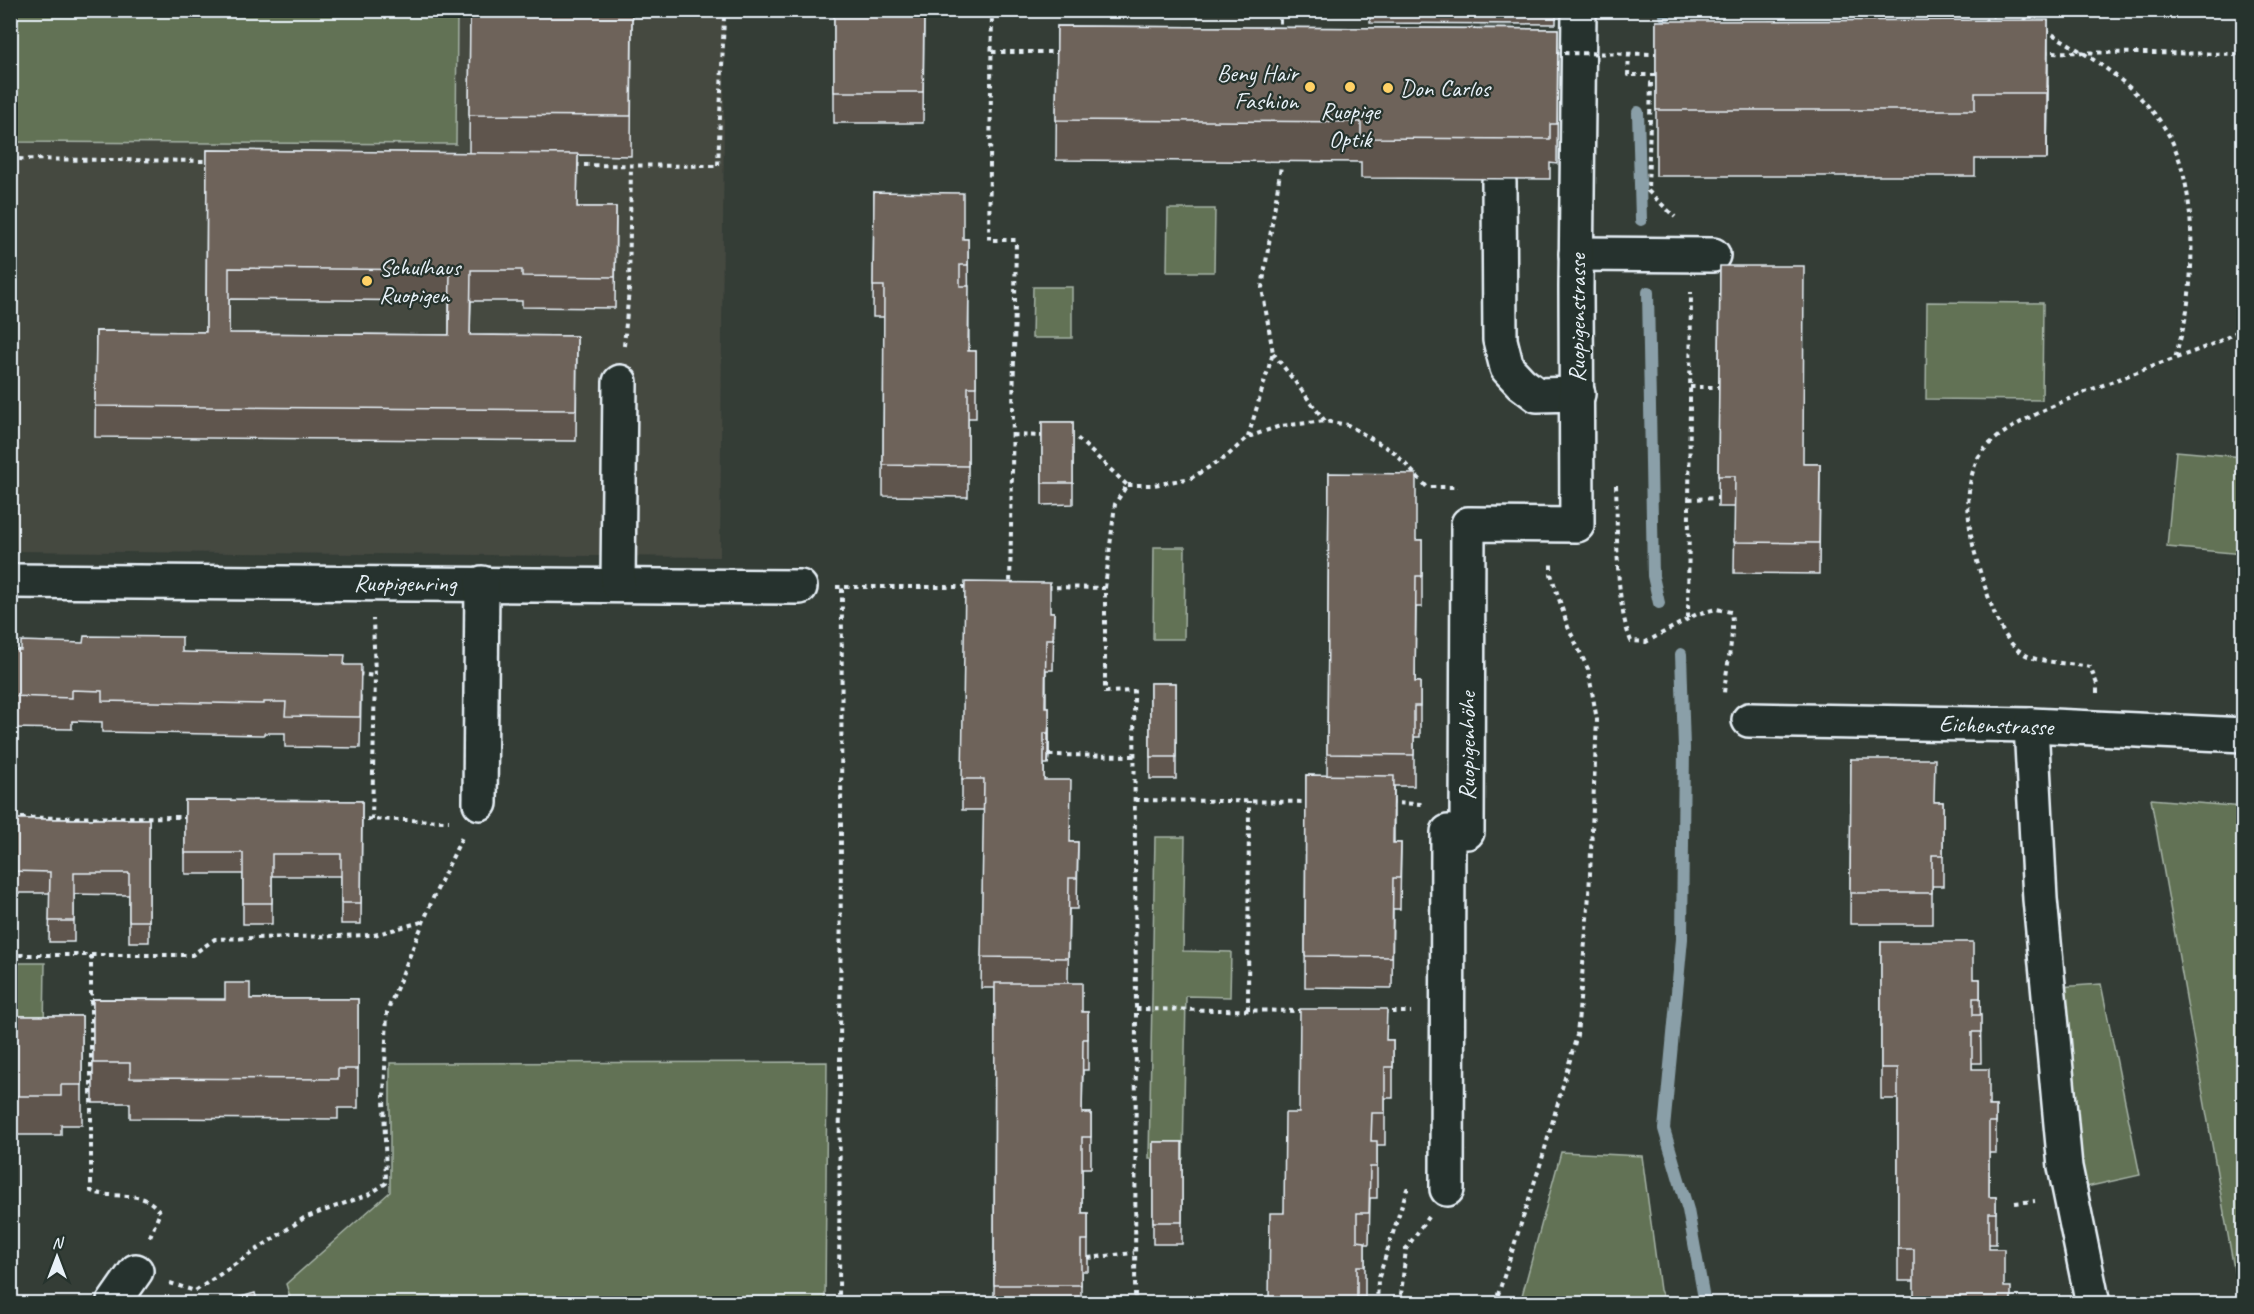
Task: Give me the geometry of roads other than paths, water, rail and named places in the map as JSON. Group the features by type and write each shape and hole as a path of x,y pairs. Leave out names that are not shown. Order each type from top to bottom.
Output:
{"street":[{"name":"Ruopigenstrasse","path":"1499,182 1500,340 1507,368 1537,395 1578,394 1576,254 1579,10"},
{"path":"1576,254 1702,255"},
{"path":"618,584 620,382"},
{"name":"Ruopigenhöhe","path":"1447,1189 1448,832 1467,832 1468,524 1577,525 1578,394"},
{"name":"Ruopigenring","path":"10,581 800,587"},
{"path":"475,812 482,583"},
{"name":"Eichenstrasse","path":"1749,720 2031,725 2244,735"},
{"path":"2031,725 2040,899 2065,1167 2093,1304"},
{"path":"113,1304 136,1271"}],"waterway":[{"path":"1665,16 1666,10"},
{"path":"1638,112 1641,220"},
{"path":"1648,292 1653,576 1659,603"},
{"path":"1681,654 1684,748 1682,939 1664,1129 1688,1210 1705,1304"}],"tunnel":[{"path":"1496,10 1497,75"}],"place":[{"name":"Beny Hair Fashion","path":"1310,87"},
{"name":"Ruopige Optik","path":"1350,87"},
{"name":"Don Carlos","path":"1388,88"},
{"name":"Schulhaus Ruopigen","path":"367,281"}]}
